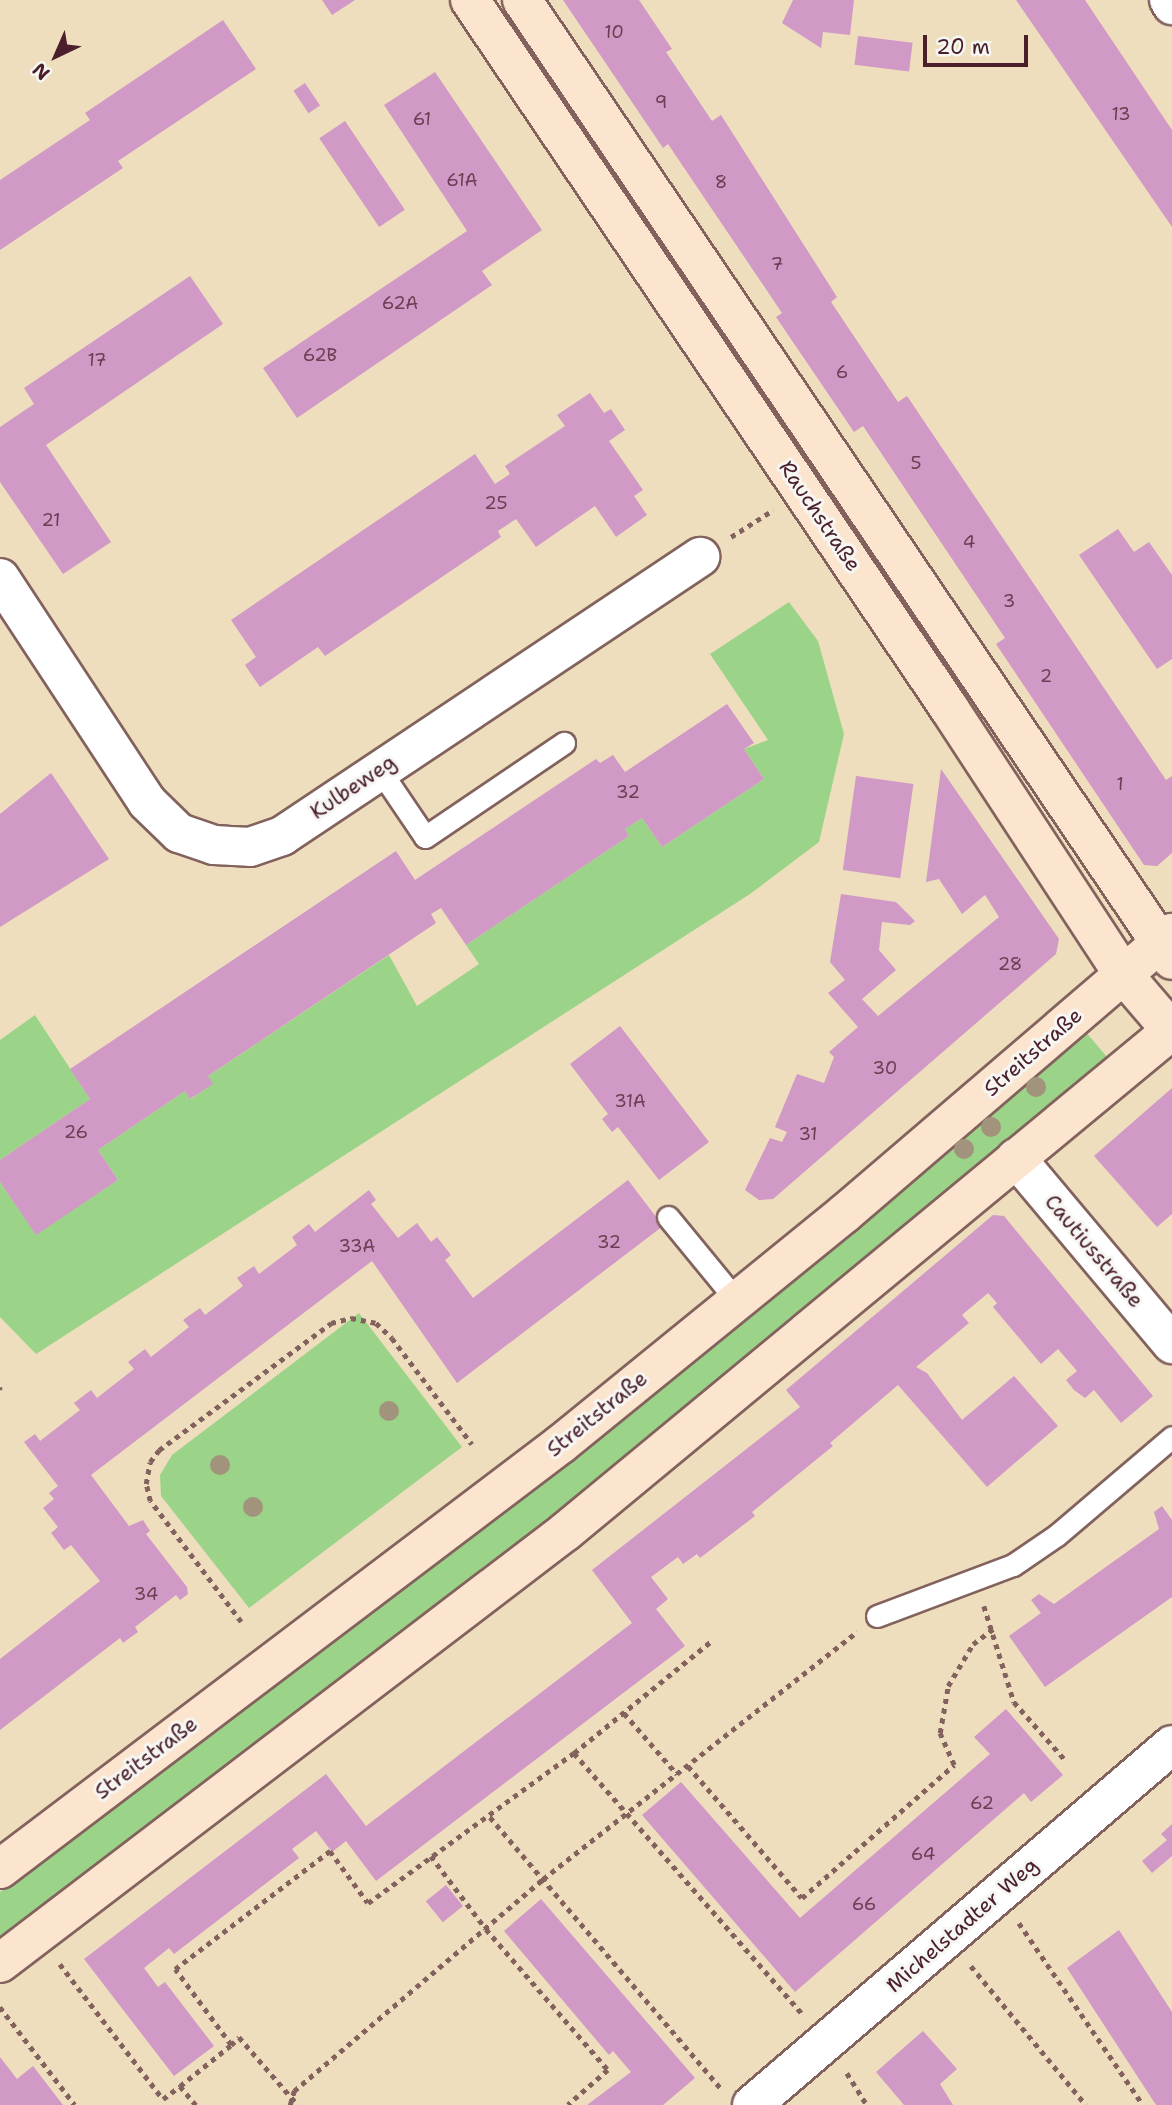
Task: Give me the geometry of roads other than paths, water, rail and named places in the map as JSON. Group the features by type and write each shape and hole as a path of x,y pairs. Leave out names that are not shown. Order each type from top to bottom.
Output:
{"main road":[{"name":"Rauchstraße","path":"470,0 950,708 1123,974 1172,1030"},
{"name":"Rauchstraße","path":"522,0 1168,946"},
{"name":"Streitstraße","path":"0,1869 561,1444 737,1301 1123,974 1168,946"},
{"path":"0,1964 565,1531 1172,1030"}],"street":[{"path":"1169,0 1172,5"},
{"name":"Kulbeweg","path":"0,578 147,802 179,833 214,845 250,847 282,836 700,557"},
{"name":"Cautiusstraße","path":"1016,1158 1171,1342"},
{"name":"Michelstadter Weg","path":"736,2096 1172,1745"}],"lane":[{"path":"379,769 425,837 565,743"},
{"path":"668,1217 737,1301"},
{"path":"877,1616 975,1582 1013,1565 1057,1535 1172,1437"}]}
